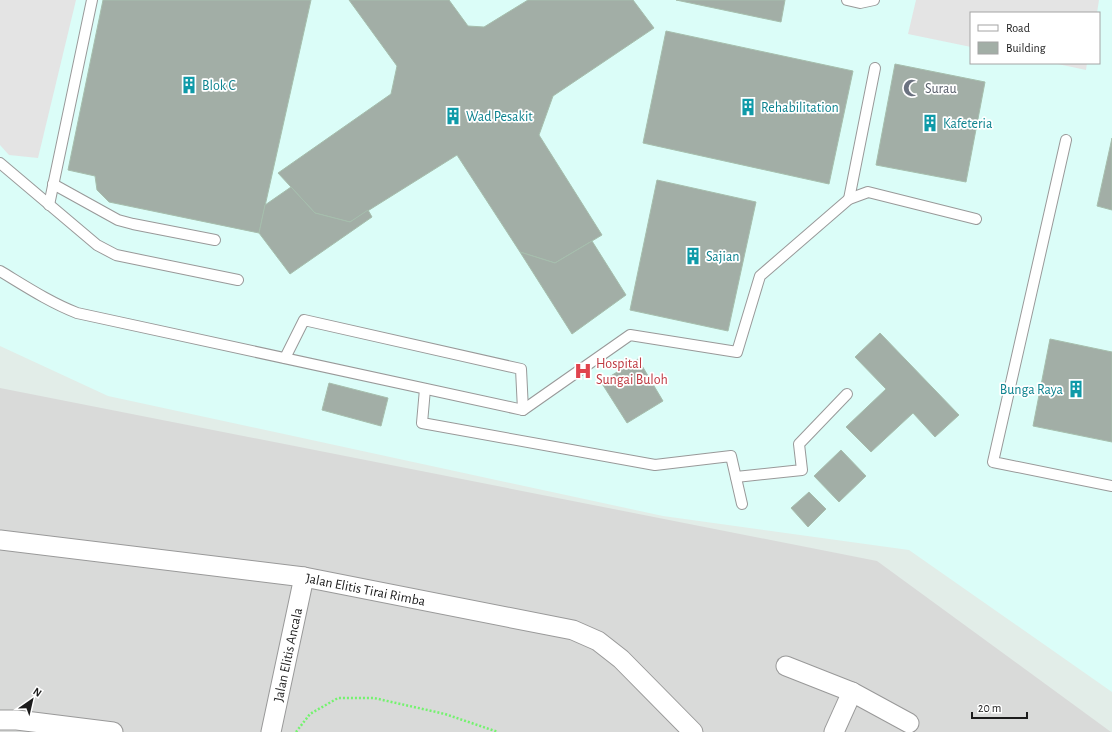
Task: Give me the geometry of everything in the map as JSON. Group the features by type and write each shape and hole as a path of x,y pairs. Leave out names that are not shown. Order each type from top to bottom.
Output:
{"street":[{"name":"Jalan Elitis Tirai Rimba","path":"0,540 304,577 573,630 598,641 621,659 693,732"},
{"name":"Jalan Elitis Ancala","path":"271,732 304,577"},
{"path":"786,666 852,692 909,723"},
{"path":"834,732 852,692"},
{"path":"0,720 17,720 113,732"}],"lane":[{"path":"49,205 92,0"},
{"path":"847,0 860,3 874,0"},
{"path":"848,199 875,68"},
{"path":"1066,140 993,462 1112,486"},
{"path":"0,164 97,245 116,255 238,280"},
{"path":"53,184 118,220 215,240"},
{"path":"0,271 61,307 77,313 523,410 630,334 737,352 760,276 848,199 868,192 976,219"},
{"path":"285,358 304,320 521,368 523,410"},
{"path":"425,389 422,423 655,465 731,456 742,504"},
{"path":"736,477 802,470 799,444 847,394"}],"path":[{"path":"296,732 310,714 338,698 374,698 445,714 498,732"}],"shaded area":[{"name":"Hospital Sungai Buloh","path":"0,0 1112,0 1112,692 909,550 663,516 108,396 0,346"},
{"path":"0,0 76,0 38,158 9,155 0,145"},
{"path":"916,0 1099,0 1097,12 970,12 970,47 908,34"},
{"path":"1058,64 1087,64 1086,70"},
{"path":"0,388 877,561 1111,732 0,732"}],"building":[{"name":"Blok C","path":"103,0 311,0 259,233 109,202 97,190 95,176 68,170"},
{"name":"Wad Pesakit","path":"349,0 449,0 468,26 484,27 528,0 633,0 654,28 553,96 539,135 602,235 555,263 520,252 457,155 350,222 315,213 278,173 391,94 397,66"},
{"path":"676,0 785,0 781,22"},
{"name":"Rehabilitation","path":"666,31 853,71 829,184 643,143"},
{"name":"Kafeteria","path":"895,64 985,82 966,182 876,165"},
{"path":"1112,138 1112,210 1097,206"},
{"name":"Sajian","path":"657,180 756,202 728,331 630,310"},
{"path":"291,187 315,213 350,222 368,210 372,217 290,274 259,233 265,205"},
{"path":"592,241 626,295 572,334 520,252 555,263"},
{"path":"880,333 959,415 935,437 913,413 871,452 846,427 886,389 855,357"},
{"name":"Bunga Raya","path":"1050,339 1112,352 1112,442 1033,426"},
{"path":"638,359 663,401 627,423 601,382"},
{"path":"329,383 388,398 381,426 322,410"},
{"path":"841,450 866,476 839,502 814,476"},
{"path":"809,492 826,509 808,527 791,508"}],"place":[{"name":"Blok C","path":"189,85"},
{"name":"Surau","path":"912,88"},
{"name":"Rehabilitation","path":"748,107"},
{"name":"Wad Pesakit","path":"453,116"},
{"name":"Kafeteria","path":"930,123"},
{"name":"Sajian","path":"693,256"},
{"name":"Hospital Sungai Buloh","path":"583,371"},
{"name":"Bunga Raya","path":"1076,389"}]}
